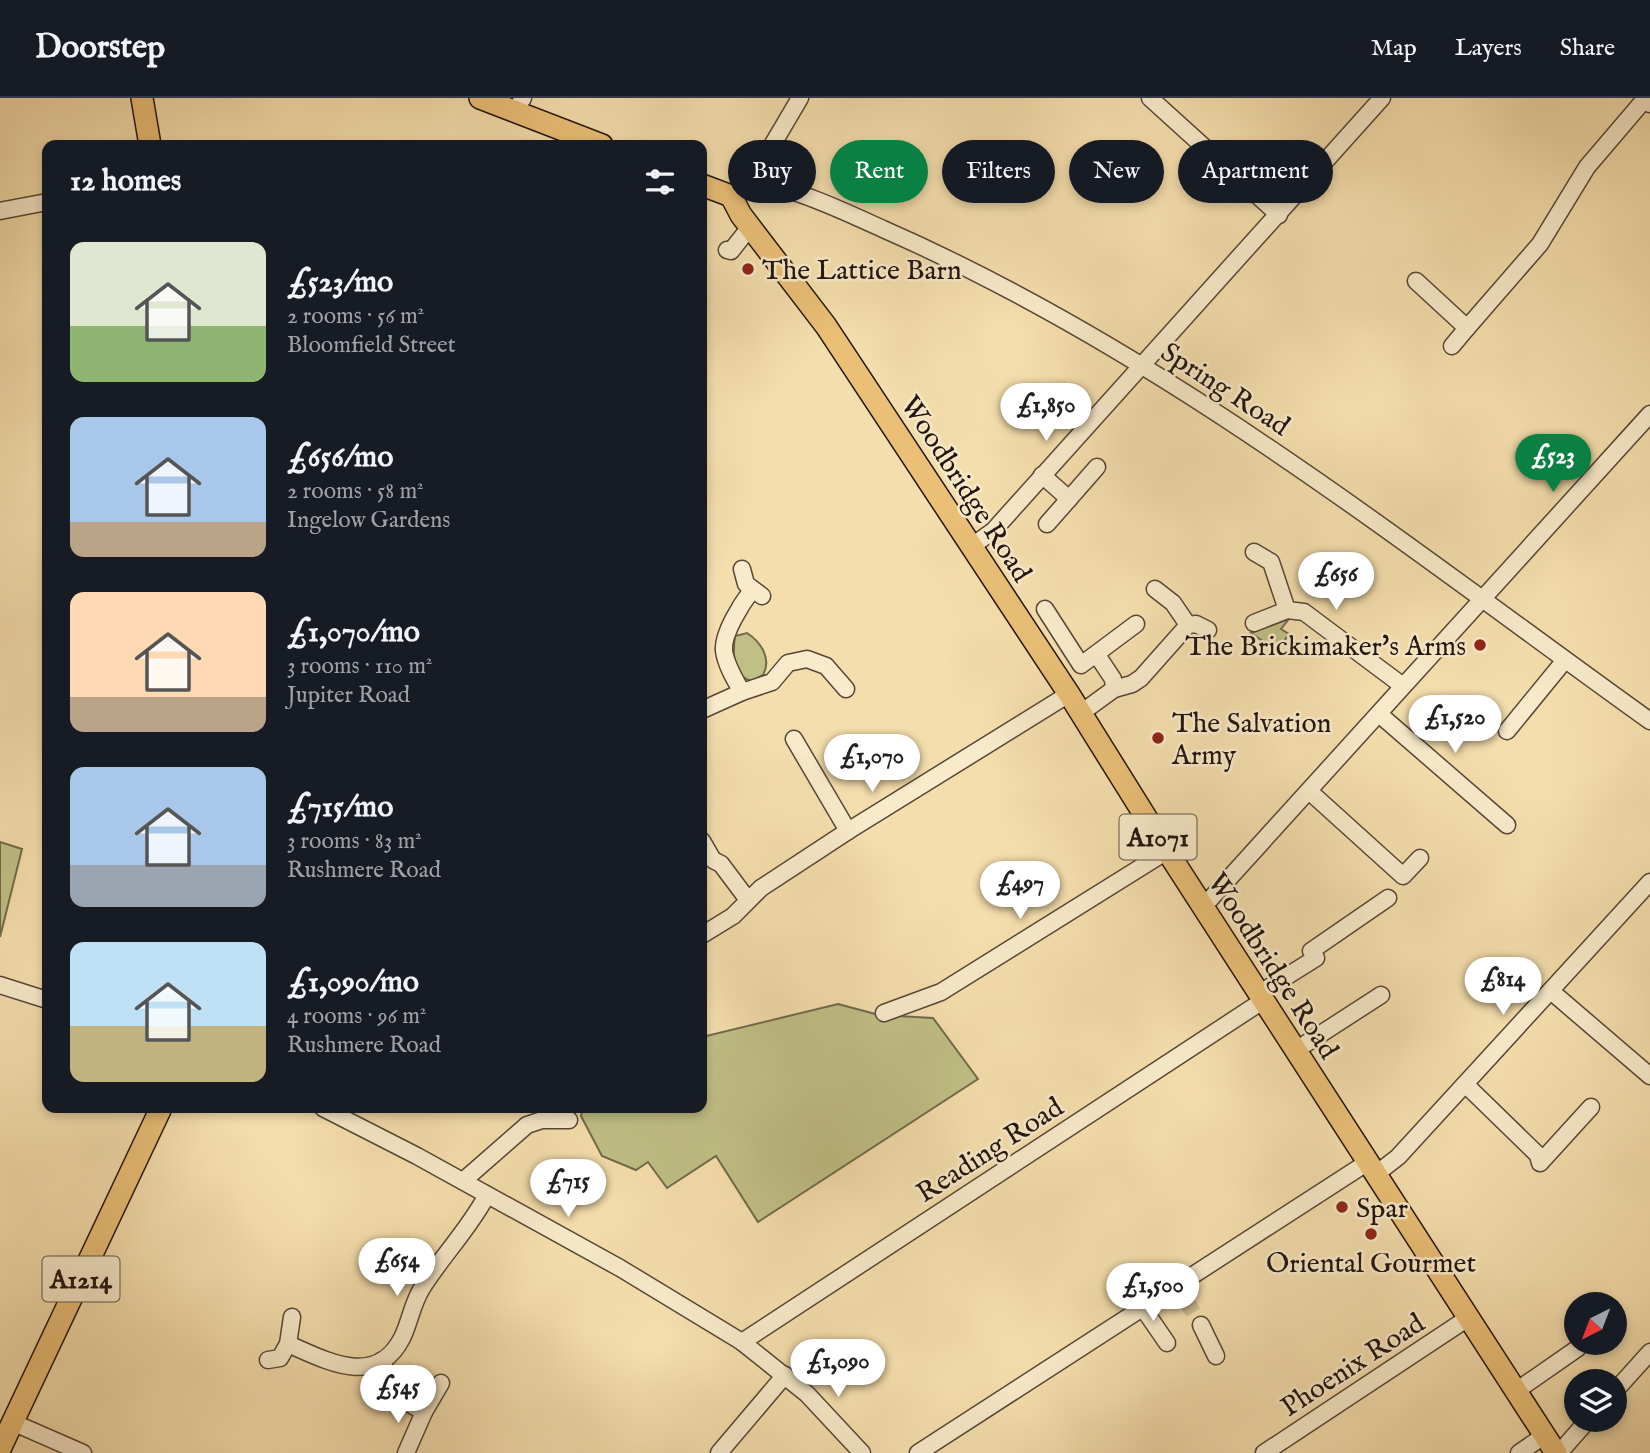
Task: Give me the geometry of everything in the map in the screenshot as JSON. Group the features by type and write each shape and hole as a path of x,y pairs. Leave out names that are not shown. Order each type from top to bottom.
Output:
{"main road":[{"path":"142,98 149,140"},
{"path":"480,98 519,104 591,140"},
{"path":"707,187 728,195"},
{"name":"Woodbridge Road","path":"735,203 826,326 1082,713 1167,851 1553,1447"},
{"name":"A1214","path":"0,1449 159,1113"}],"street":[{"path":"776,140 800,98"},
{"path":"1150,98 1279,215"},
{"path":"972,546 993,531 1382,98"},
{"path":"1452,346 1540,244 1587,167 1647,100"},
{"name":"Spring Road","path":"816,201 918,244 1037,303 1142,364 1303,470 1650,721"},
{"path":"0,211 42,203"},
{"path":"727,250 731,251 750,227"},
{"path":"1416,281 1467,328"},
{"path":"1204,906 1650,414"},
{"path":"1047,524 1097,467"},
{"path":"1042,475 1069,499"},
{"path":"1254,551 1271,562 1287,610"},
{"path":"742,569 746,584 757,593 737,613 724,642 724,651 742,692"},
{"path":"1155,589 1173,603 1188,625"},
{"path":"1045,609 1081,665 1136,624"},
{"path":"1254,623 1287,610 1304,612 1403,686"},
{"path":"1082,713 1114,689 1132,684 1141,678 1188,625 1196,624 1208,630"},
{"path":"1097,655 1113,680 1114,689"},
{"path":"707,708 772,682 788,663 807,659 826,666 846,689"},
{"path":"1507,730 1565,660"},
{"path":"707,932 733,916 761,888 1069,694"},
{"path":"1379,714 1507,825"},
{"path":"794,739 848,831"},
{"path":"1309,791 1403,876 1420,858"},
{"path":"707,850 748,900"},
{"path":"884,1013 942,992 1167,851"},
{"path":"918,1453 1143,1307 1181,1292 1372,1168 1398,1157 1650,882"},
{"name":"Reading Road","path":"742,1342 1262,996 1316,958 1311,951 1388,898"},
{"path":"0,985 42,998"},
{"path":"1552,992 1650,1076"},
{"path":"1296,1050 1381,995"},
{"path":"1465,1084 1538,1155 1540,1163 1591,1107"},
{"path":"333,1113 620,1268 742,1342 786,1375 862,1453"},
{"path":"463,1181 527,1125 545,1114 569,1120"},
{"path":"288,1344 340,1366 352,1368 381,1361 402,1338 422,1287 472,1221 487,1195"},
{"path":"1143,1307 1167,1343"},
{"path":"268,1360 280,1358 288,1344 292,1317"},
{"name":"Phoenix Road","path":"1268,1452 1468,1318"},
{"path":"1201,1325 1216,1356"},
{"path":"1627,1378 1650,1352"},
{"path":"1516,1391 1568,1355"},
{"path":"381,1361 401,1399 424,1412"},
{"path":"719,1453 786,1375"},
{"path":"406,1453 424,1412 441,1383"},
{"path":"12,1422 83,1453"},
{"path":"1518,1453 1553,1447 1572,1432"}],"green space":[{"path":"1289,619 1281,629 1289,634 1277,651 1251,633"},
{"path":"747,633 761,646 766,657 763,675 752,681 740,674 734,656 735,636"},
{"path":"0,842 22,849 0,937"},
{"path":"838,1004 879,1015 933,1018 978,1079 758,1222 716,1156 667,1188 648,1162 636,1170 602,1156 581,1116 582,1113 707,1113 707,1036"}],"tunnel":[{"path":"1185,1299 1201,1325"}],"place":[{"name":"The Lattice Barn","path":"748,269"},
{"name":"The Brickimaker's Arms","path":"1480,645"},
{"name":"The Salvation Army","path":"1158,738"},
{"name":"Spar","path":"1342,1207"},
{"name":"Oriental Gourmet","path":"1371,1234"}]}
